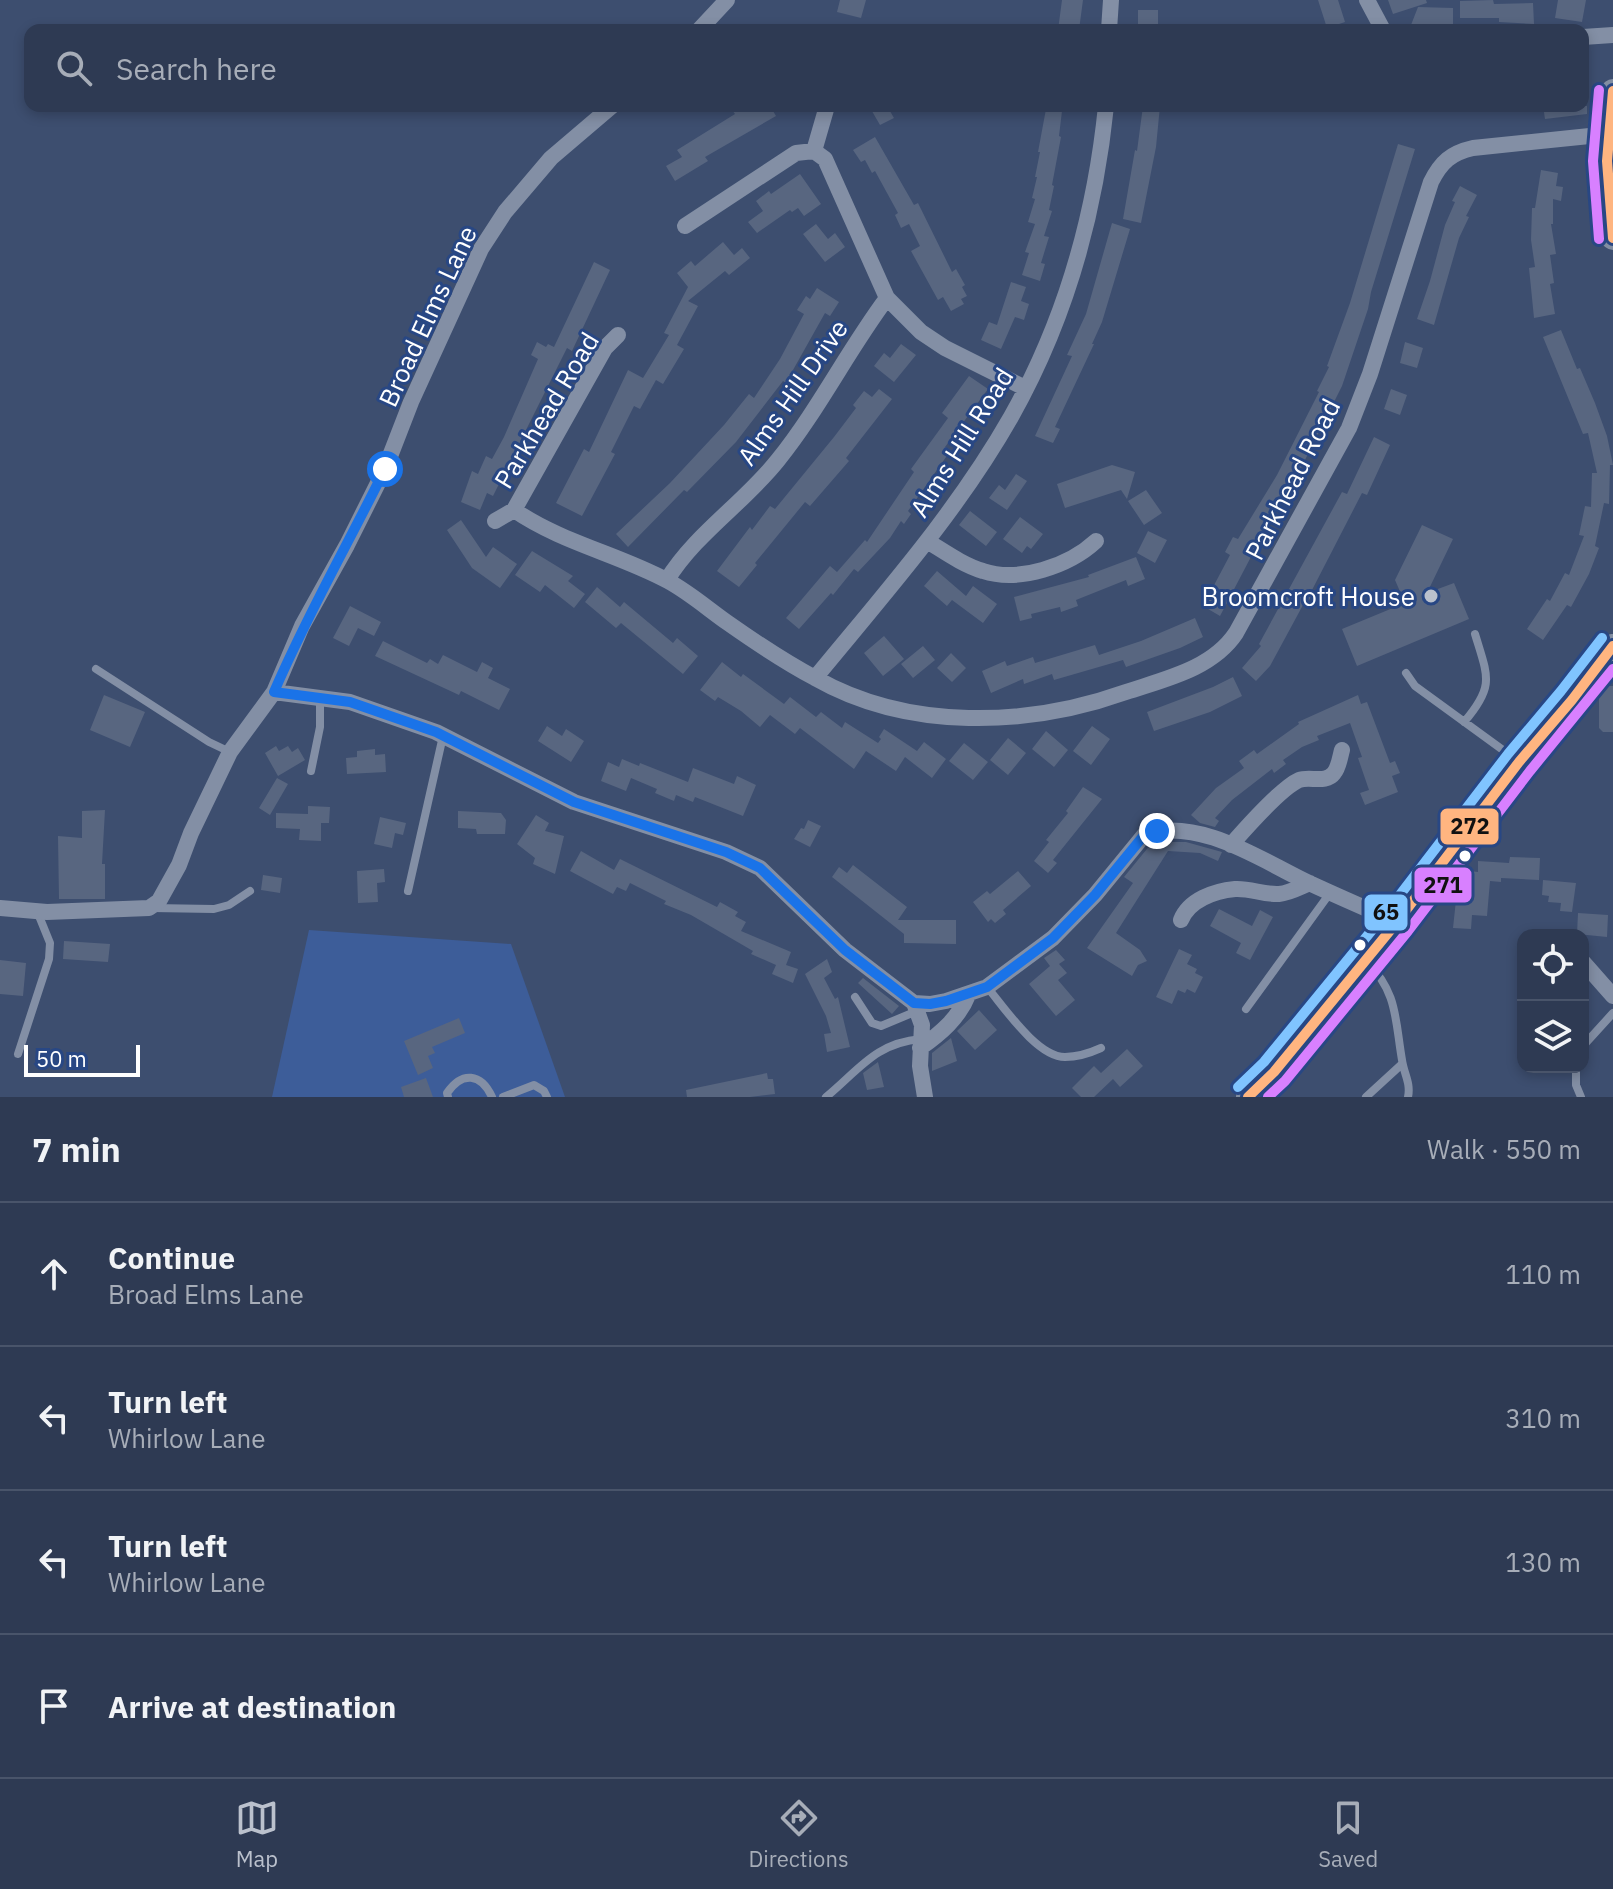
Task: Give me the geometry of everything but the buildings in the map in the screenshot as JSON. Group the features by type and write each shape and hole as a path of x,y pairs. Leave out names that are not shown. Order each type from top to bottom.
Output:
{"main road":[{"path":"1613,91 1607,181 1613,238"},
{"path":"1248,1097 1274,1072 1366,961 1613,646"}],"street":[{"path":"705,24 727,0"},
{"path":"1109,24 1111,0"},
{"path":"1367,0 1380,24"},
{"path":"1589,37 1613,35"},
{"name":"Broad Elms Lane","path":"149,908 159,901 179,865 230,752 274,692 302,626 385,469 411,402 481,249 505,212 551,158 605,112"},
{"path":"814,151 825,112"},
{"name":"Alms Hill Road","path":"815,678 927,541 985,458 1025,388 1051,330 1088,223 1100,166 1105,112"},
{"name":"Parkhead Road","path":"514,510 554,534 667,580 729,624 815,678 871,702 907,711 988,719 1033,715 1118,695 1218,655 1236,633 1349,428 1370,374 1437,169 1455,153 1473,148 1611,138"},
{"path":"685,226 796,153 814,151 825,159 887,298 921,332 945,348 1025,388"},
{"name":"Alms Hill Drive","path":"667,580 678,562 751,491 779,459 887,298"},
{"name":"Parkhead Road","path":"495,521 514,510 605,348 618,335"},
{"path":"927,541 970,566 998,575 1052,567 1086,551 1096,541"},
{"path":"274,692 350,702 443,736 574,802 726,852 760,868 845,950 916,1007 922,1025 920,1066 925,1097"},
{"path":"1231,845 1255,817 1289,787 1301,779 1327,779 1334,774 1342,750"},
{"path":"916,1007 968,995 987,987 1053,938 1095,895 1145,834 1157,831 1182,831 1231,845 1397,922"},
{"path":"1181,920 1184,913 1202,898 1221,892 1236,889 1284,894 1310,883"},
{"path":"0,908 37,911 149,908"},
{"path":"1589,969 1613,996"},
{"path":"921,1044 940,1034 963,1008 968,995"}],"lane":[{"path":"1464,722 1483,700 1487,675 1475,634"},
{"path":"96,669 209,742 230,752"},
{"path":"1406,673 1415,686 1519,762"},
{"path":"311,771 320,727 320,698"},
{"path":"408,891 443,736"},
{"path":"149,908 214,909 229,905 250,891"},
{"path":"1246,1009 1331,892"},
{"path":"18,1054 49,959 50,943 37,911"},
{"path":"1366,961 1380,975 1398,1021 1402,1064 1410,1088 1408,1097"},
{"path":"987,987 1044,1050 1062,1058 1084,1055 1101,1048"},
{"path":"855,997 872,1023 881,1026 916,1007"},
{"path":"1589,1040 1613,1013"},
{"path":"1605,1023 1613,1031"},
{"path":"826,1097 865,1059 885,1047 907,1040 921,1044"},
{"path":"1366,1097 1402,1064"},
{"path":"1576,1073 1576,1085 1581,1097"},
{"path":"448,1097 447,1093 454,1082 461,1078 482,1082 492,1097"},
{"path":"503,1097 534,1085 547,1097"}],"shaded area":[{"path":"309,930 511,944 565,1097 272,1097"}],"transit line":[{"name":"271","path":"1599,90 1593,161 1599,239"},
{"name":"272","path":"1613,91 1607,161 1613,238"},
{"name":"65","path":"1238,1087 1264,1062 1386,913 1602,638"},
{"name":"272","path":"1248,1097 1274,1072 1397,922 1519,762 1613,646"},
{"name":"271","path":"1268,1097 1285,1081 1408,931 1530,771 1613,669"}],"place":[{"name":"Broomcroft House","path":"1431,596"}],"route":[{"path":"385,469 302,626 274,692 350,702 436,732 574,802 726,852 760,868 845,950 914,1003 946,1001 987,987 1053,938 1095,895 1145,834 1157,831"}]}
